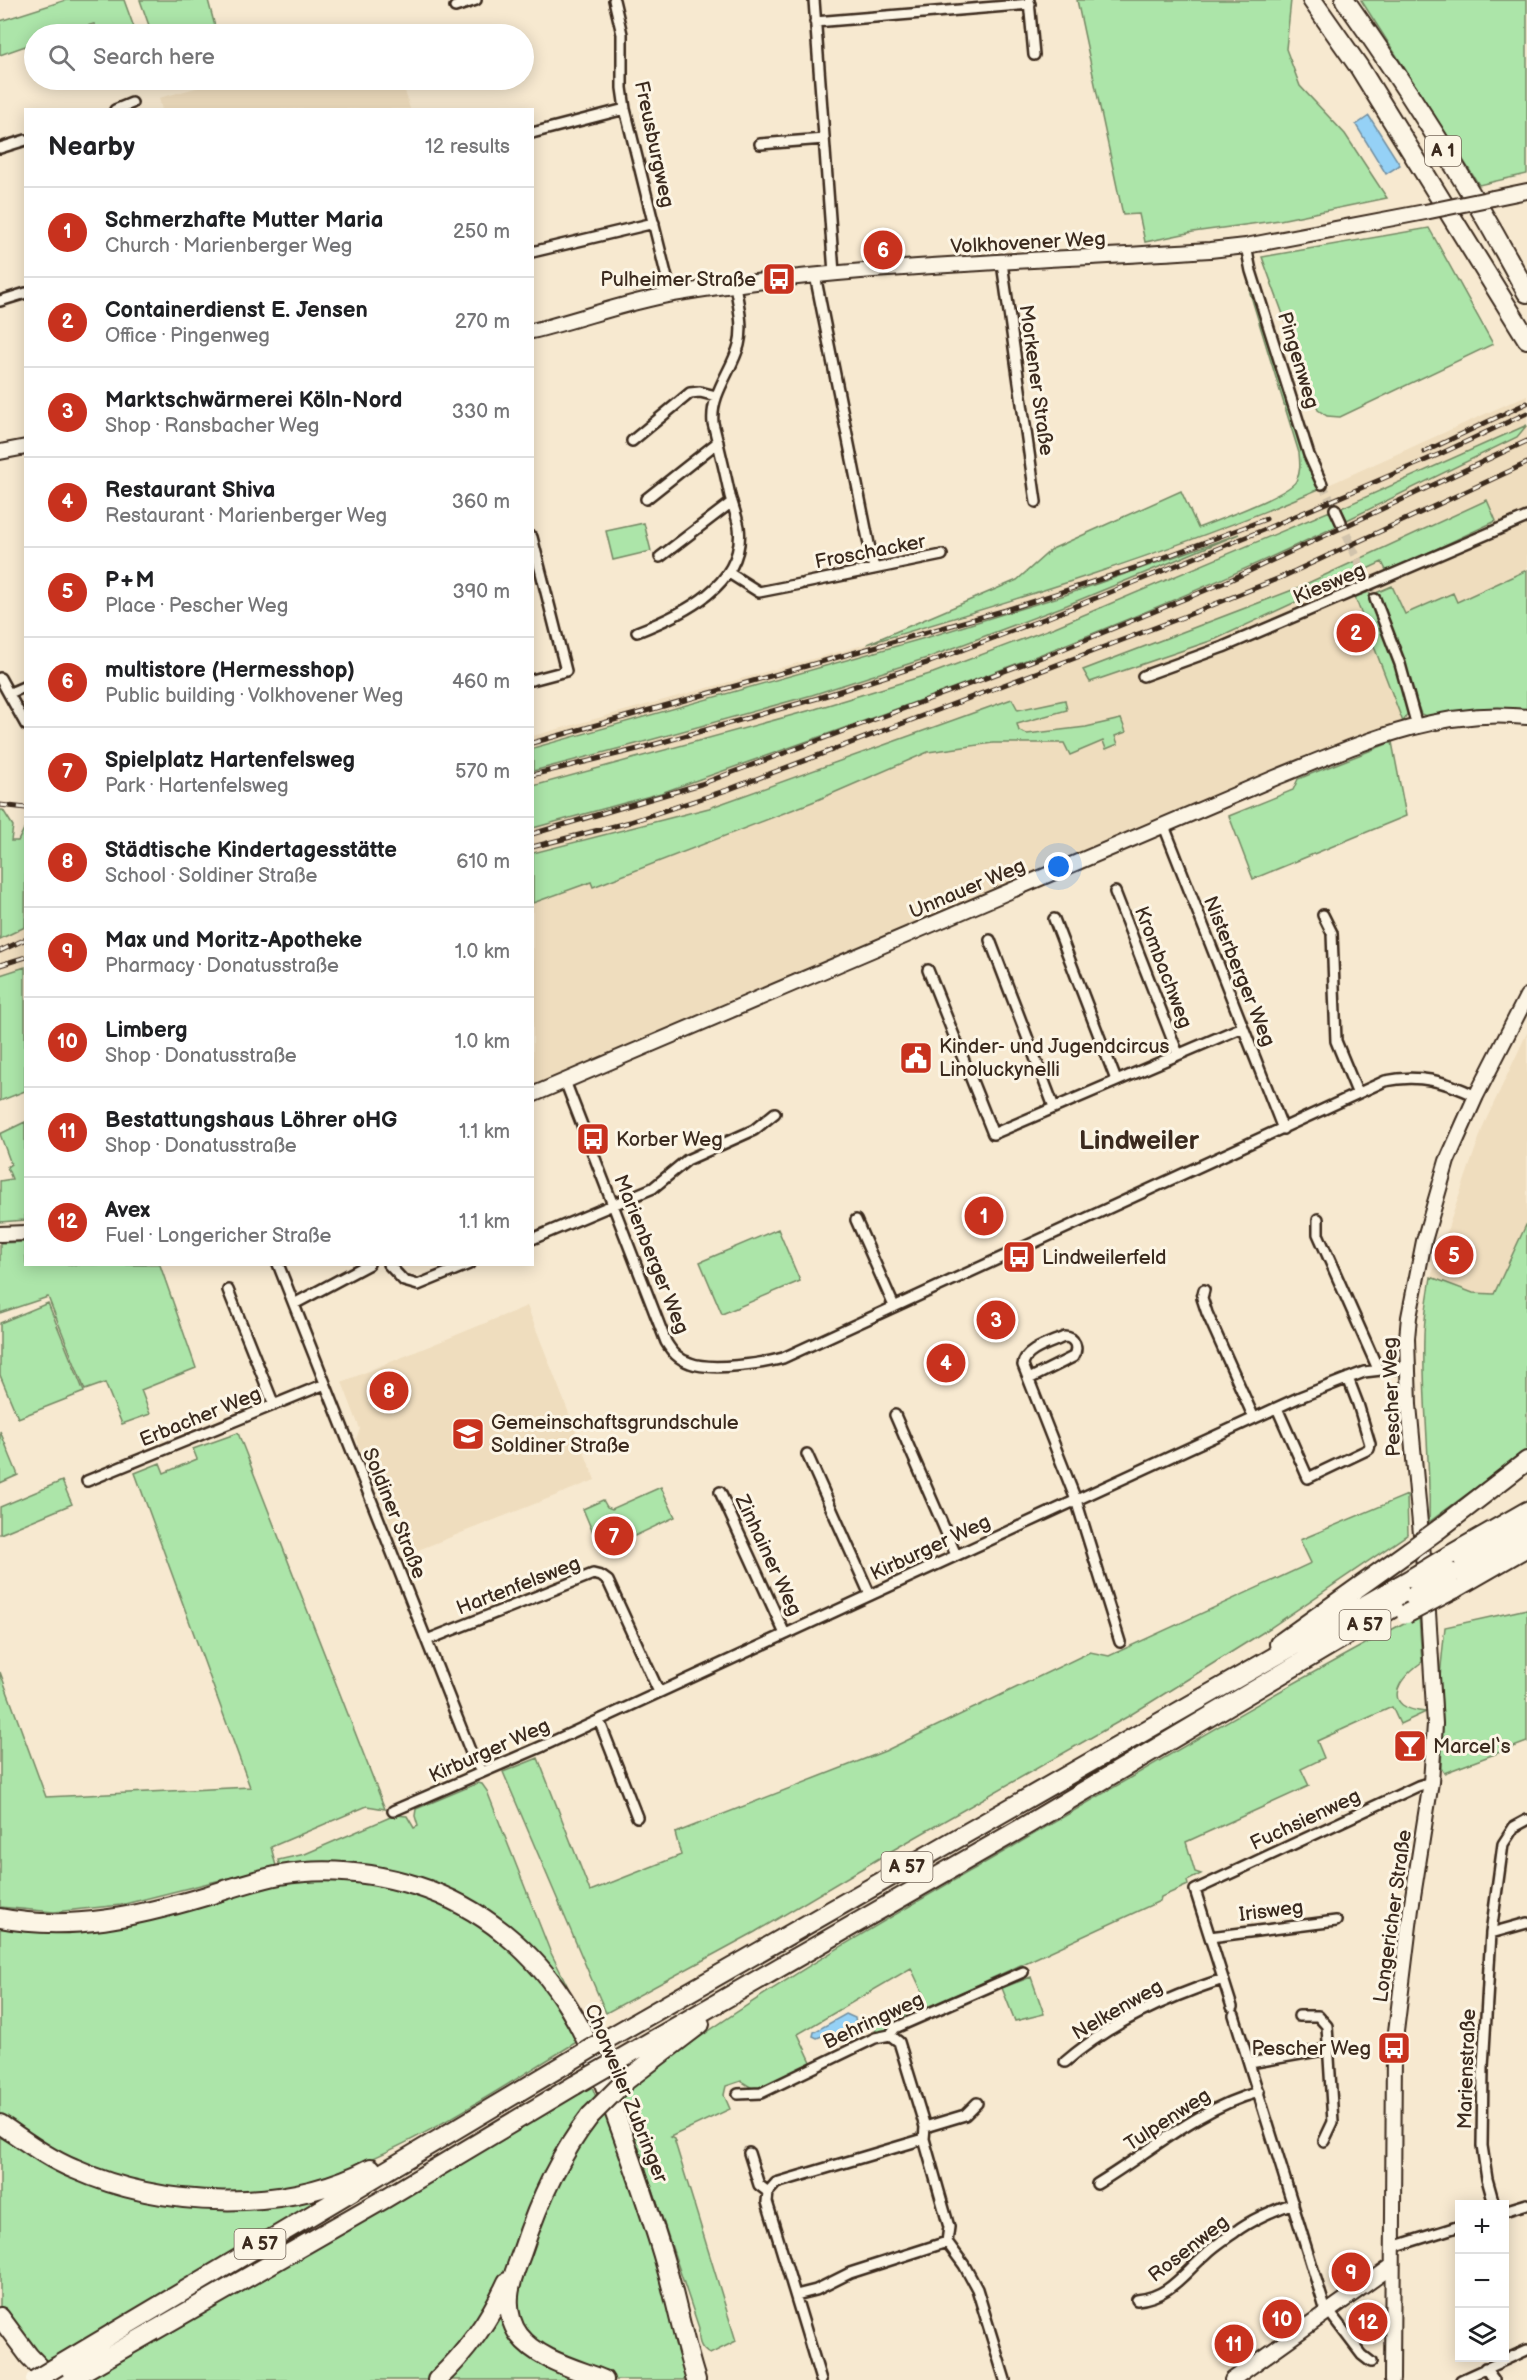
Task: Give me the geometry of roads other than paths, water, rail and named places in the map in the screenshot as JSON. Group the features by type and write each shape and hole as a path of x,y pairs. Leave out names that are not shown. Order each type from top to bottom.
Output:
{"highway":[{"name":"A 1","path":"1312,0 1359,67 1527,339"},
{"name":"A 1","path":"1345,0 1499,240 1527,293"},
{"path":"1208,1694 1409,1551 1527,1461"},
{"name":"A 57","path":"1452,1572 1527,1511"},
{"name":"A 57","path":"62,2376 462,2125 567,2063 1208,1694 1413,1587 1452,1572 1527,1530"},
{"path":"1316,1654 1345,1646 1406,1614 1452,1572 1509,1558 1527,1549"},
{"name":"A 57","path":"35,2380 62,2376 386,2198 575,2085 1020,1829 1316,1654 1413,1587"},
{"name":"Chorweiler Zubringer","path":"0,1918 46,1924 101,1921 144,1913 262,1879 316,1872 363,1873 394,1879 426,1889 466,1906 509,1937 526,1953 545,1974 575,2018 614,2112 650,2213 696,2380"},
{"path":"437,2380 460,2356 483,2326 498,2301 561,2158 590,2116 624,2082 784,1963"},
{"path":"0,2124 33,2147"},
{"path":"0,2133 33,2147 73,2169 109,2183 186,2199 228,2200 269,2198 326,2185 365,2171 417,2143 462,2125"},
{"path":"528,2234 509,2290 508,2305 514,2327 522,2338 536,2350 604,2380"},
{"path":"0,2318 29,2355 62,2376"}],"street":[{"path":"455,7 476,0"},
{"name":"Freusburgweg","path":"614,0 622,34 622,88 626,109 671,294"},
{"path":"814,0 834,273"},
{"path":"815,22 1030,2 1034,55"},
{"path":"120,108 132,103"},
{"path":"534,132 626,109"},
{"path":"760,144 824,139"},
{"path":"0,148 24,141"},
{"name":"Volkhovener Weg","path":"534,330 671,294 735,285 834,273 1246,246 1527,191"},
{"path":"534,252 654,223"},
{"name":"Pingenweg","path":"1246,246 1251,271 1302,433 1322,484"},
{"name":"Morkener Straße","path":"1002,263 1036,502"},
{"path":"815,275 874,569"},
{"path":"637,632 674,617 693,605 729,573 735,555 739,533 713,418 716,396 740,338 735,285"},
{"path":"0,301 24,294"},
{"path":"632,441 690,393 700,392 716,396"},
{"path":"646,499 718,442"},
{"path":"0,452 24,447"},
{"path":"660,557 732,502"},
{"path":"1335,510 1341,522"},
{"name":"Kiesweg","path":"1143,676 1222,648 1527,517"},
{"path":"534,545 566,671 534,679"},
{"name":"Froschacker","path":"729,573 759,592 942,555"},
{"path":"1375,599 1400,664 1417,726"},
{"path":"0,678 24,721"},
{"path":"10,693 24,687"},
{"name":"Unnauer Weg","path":"534,1094 1376,737 1455,719 1488,716 1527,717"},
{"name":"Nisterberger Weg","path":"1164,826 1283,1129"},
{"name":"Krombachweg","path":"1115,892 1178,1054"},
{"path":"1323,915 1332,933 1336,1041 1357,1092"},
{"path":"1054,919 1116,1080"},
{"path":"990,940 1054,1107"},
{"name":"Krombachweg","path":"928,970 993,1134 1243,1028"},
{"name":"Pescher Weg","path":"1431,1782 1435,1709 1407,1368 1409,1317 1424,1241 1447,1161 1476,1096 1527,996"},
{"name":"Marienberger Weg","path":"565,1081 666,1342 673,1352 692,1365 728,1366 770,1362 783,1358 1385,1081 1417,1077 1441,1081 1476,1096"},
{"path":"534,1238 653,1188 687,1160 754,1130 775,1113"},
{"path":"1318,1219 1318,1234 1378,1369"},
{"path":"856,1220 894,1306"},
{"path":"0,1234 24,1233"},
{"name":"Soldiner Straße","path":"279,1266 475,1763 483,1772"},
{"path":"294,1304 365,1266"},
{"path":"390,1266 404,1281 418,1285 464,1266"},
{"path":"228,1290 274,1405"},
{"path":"1204,1290 1202,1298 1207,1313 1254,1418"},
{"path":"1029,1379 1073,1357 1076,1347 1074,1342 1064,1337 1025,1356 1023,1365 1076,1500 1120,1642"},
{"name":"Kirburger Weg","path":"393,1812 599,1720 1254,1418 1348,1378 1378,1369 1407,1368"},
{"path":"1277,1408 1308,1478 1369,1449 1370,1444 1359,1404 1348,1378"},
{"name":"Erbacher Weg","path":"87,1481 325,1384"},
{"path":"895,1415 956,1555"},
{"path":"807,1454 870,1595"},
{"name":"Zinhainer Weg","path":"720,1492 785,1634"},
{"name":"Hartenfelsweg","path":"426,1640 593,1574 608,1581 659,1692"},
{"path":"599,1720 637,1817"},
{"name":"Fuchsienweg","path":"1210,1937 1195,1890 1418,1785 1431,1782"},
{"name":"Longericher Straße","path":"1392,2380 1394,2048 1411,1909 1431,1782"},
{"name":"Marienstraße","path":"1493,2200 1482,2146 1483,2067 1491,1933 1503,1844 1514,1827 1527,1820"},
{"name":"Irisweg","path":"1210,1937 1336,1921"},
{"path":"1491,1933 1527,1923"},
{"path":"1210,1937 1324,2305 1362,2355 1371,2362"},
{"name":"Behringweg","path":"738,2094 761,2093 875,2038 890,2035 895,2028 1023,1972"},
{"name":"Nelkenweg","path":"1065,2062 1106,2033 1161,2001 1223,1979"},
{"path":"1299,2016 1318,2016 1327,2025 1333,2122 1324,2141"},
{"path":"890,2035 899,2042 925,2127 924,2139 949,2227 947,2242 964,2265 976,2289 1005,2380"},
{"path":"1250,2063 1329,2049"},
{"name":"Tulpenweg","path":"1097,2184 1135,2162 1189,2123 1233,2100 1259,2092"},
{"path":"925,2127 965,2115 977,2103"},
{"path":"821,2380 767,2202 768,2192 776,2183 924,2139"},
{"path":"749,2153 759,2185 768,2192"},
{"name":"Rosenweg","path":"1137,2300 1153,2299 1172,2286 1206,2253 1237,2230 1293,2203"},
{"path":"1509,2209 1527,2204"},
{"path":"1392,2247 1455,2228"},
{"path":"796,2295 816,2290 850,2273 947,2242"},
{"path":"1239,2378 1392,2266"},
{"path":"1461,2380 1527,2350"},
{"path":"1485,2368 1494,2380"}],"water":[{"path":"1369,116 1400,165 1386,174 1356,125"},
{"path":"846,2014 855,2018 856,2025 851,2029 817,2038 813,2036 814,2032"}],"tunnel":[{"path":"1322,484 1335,509"},
{"path":"1341,522 1375,599"}],"railway":[{"path":"1424,452 1527,403"},
{"path":"534,775 638,749 818,698 930,662 1049,617 1263,530 1440,454 1527,413"},
{"path":"534,833 701,784 1058,651 1228,581 1527,441"},
{"path":"534,846 630,822 727,790 1183,617 1282,577 1527,463"},
{"path":"534,742 1006,610 1141,566 1266,519"},
{"path":"0,805 24,808"},
{"path":"0,951 24,940"},
{"path":"0,965 24,958"}],"place":[{"name":"multistore (Hermesshop)","path":"883,250"},
{"name":"Pulheimer Straße","path":"779,279"},
{"name":"Containerdienst E. Jensen","path":"1356,633"},
{"name":"Kinder- und Jugendcircus Linoluckynelli","path":"916,1058"},
{"name":"Korber Weg","path":"593,1139"},
{"name":"Schmerzhafte Mutter Maria","path":"984,1216"},
{"name":"P+M","path":"1454,1255"},
{"name":"Lindweilerfeld","path":"1019,1257"},
{"name":"Marktschwärmerei Köln-Nord","path":"996,1320"},
{"name":"Restaurant Shiva","path":"946,1363"},
{"name":"Städtische Kindertagesstätte","path":"389,1391"},
{"name":"Gemeinschaftsgrundschule Soldiner Straße","path":"468,1434"},
{"name":"Spielplatz Hartenfelsweg","path":"614,1536"},
{"name":"Marcel‘s","path":"1410,1746"},
{"name":"Pescher Weg","path":"1394,2048"},
{"name":"Max und Moritz-Apotheke","path":"1351,2272"},
{"name":"Limberg","path":"1282,2319"},
{"name":"Avex","path":"1368,2322"},
{"name":"Bestattungshaus Löhrer oHG","path":"1234,2344"}],"district":[{"name":"Lindweiler","path":"1139,1140"}]}
